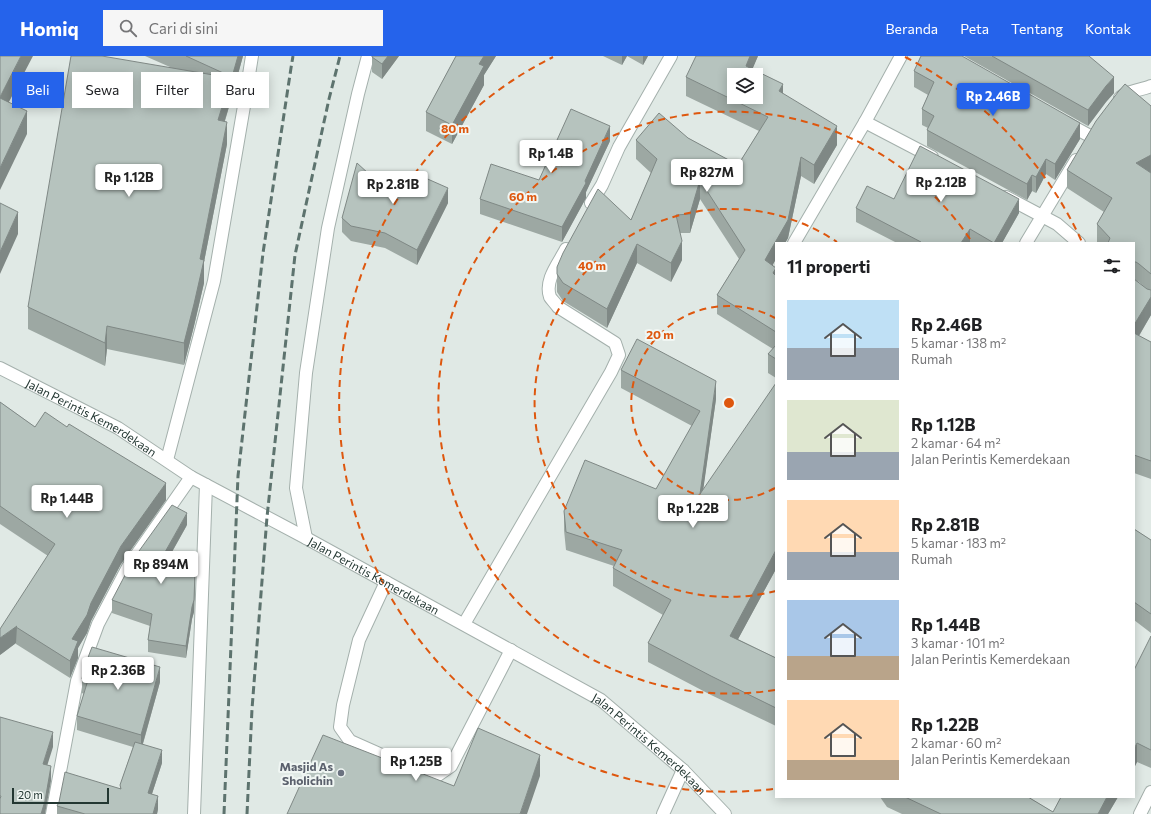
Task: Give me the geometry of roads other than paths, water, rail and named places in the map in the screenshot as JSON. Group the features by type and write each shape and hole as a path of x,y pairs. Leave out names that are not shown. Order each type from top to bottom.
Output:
{"street":[{"path":"167,460 214,280 252,56"},
{"path":"306,538 296,488 306,373 328,228 368,56"},
{"path":"587,212 602,185 619,147 671,56"},
{"path":"795,242 865,122 901,56"},
{"path":"1112,106 1123,94 1145,89 1151,86"},
{"path":"1056,117 1086,143"},
{"path":"865,122 940,162"},
{"path":"1027,242 1099,124"},
{"path":"994,191 1057,224 1078,242"},
{"path":"464,624 612,372 619,355 615,343 558,307 551,298 548,290 549,284 572,239"},
{"name":"Jalan Perintis Kemerdekaan","path":"0,368 118,428 191,477 306,538 601,700 683,770 725,814"},
{"path":"52,814 77,681 98,624 128,567 191,477"},
{"path":"194,814 206,485"},
{"path":"386,582 359,640 343,705 340,727 350,741 422,773 438,775 451,766 511,650"},
{"path":"663,814 683,770"},
{"path":"1145,809 1151,792"}],"railway":[{"path":"224,814 238,476 263,253 293,56"},
{"path":"247,814 252,709 267,517 295,255 329,99 340,56"}],"place":[{"name":"Masjid As Sholichin","path":"341,773"}]}
